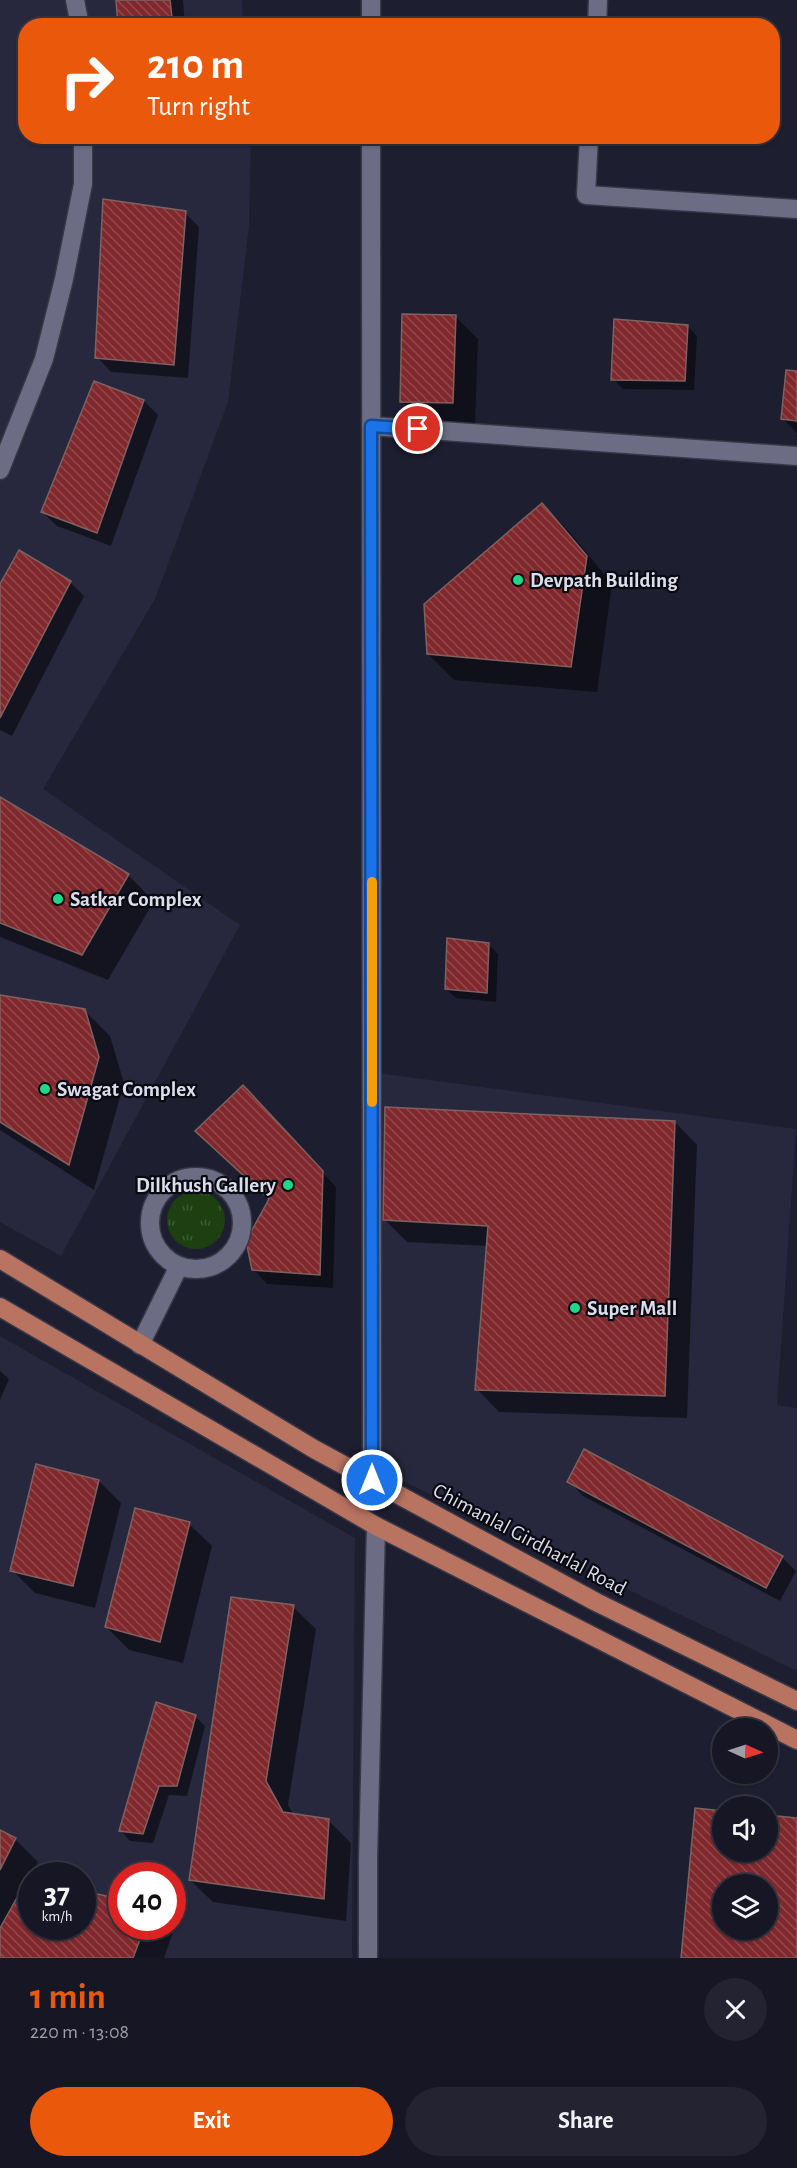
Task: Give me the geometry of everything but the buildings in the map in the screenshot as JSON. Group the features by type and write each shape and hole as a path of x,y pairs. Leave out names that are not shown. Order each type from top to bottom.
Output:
{"main road":[{"name":"Chimanlal Girdharlal Road","path":"0,1259 314,1449 596,1602 797,1701"},
{"path":"0,1306 376,1526 797,1740"}],"street":[{"path":"75,0 78,18"},
{"path":"371,0 371,18"},
{"path":"597,18 598,0"},
{"path":"0,470 44,359 61,290 82,184 83,144"},
{"path":"371,144 372,1480"},
{"path":"589,144 586,195 797,209"},
{"path":"371,426 797,456"},
{"path":"191,1176 207,1177 228,1189 237,1202 242,1226 238,1241 221,1262 206,1268 195,1269 179,1266 167,1259 156,1246 150,1221 152,1210 158,1196 174,1182 191,1176"},
{"path":"140,1345 179,1266"},
{"path":"368,1958 376,1526"}],"shaded area":[{"path":"0,0 242,0 243,18 18,18 18,144 251,144 249,226 228,402 155,599 43,789 240,925 61,1256 0,1222"},
{"path":"378,1073 796,1129 777,1405 797,1408 797,1671 380,1470"},
{"path":"0,1336 355,1538 352,1958 0,1958"}],"green space":[{"path":"190,1191 202,1191 217,1199 225,1214 225,1226 217,1241 202,1249 190,1249 175,1241 167,1226 167,1214 175,1199"}],"slow traffic":[{"path":"372,882 372,1102"}],"place":[{"name":"Devpath Building","path":"518,580"},
{"name":"Satkar Complex","path":"58,899"},
{"name":"Swagat Complex","path":"45,1089"},
{"name":"Dilkhush Gallery","path":"288,1185"},
{"name":"Super Mall","path":"575,1308"}],"route":[{"path":"372,1480 371,426 418,429"}]}
